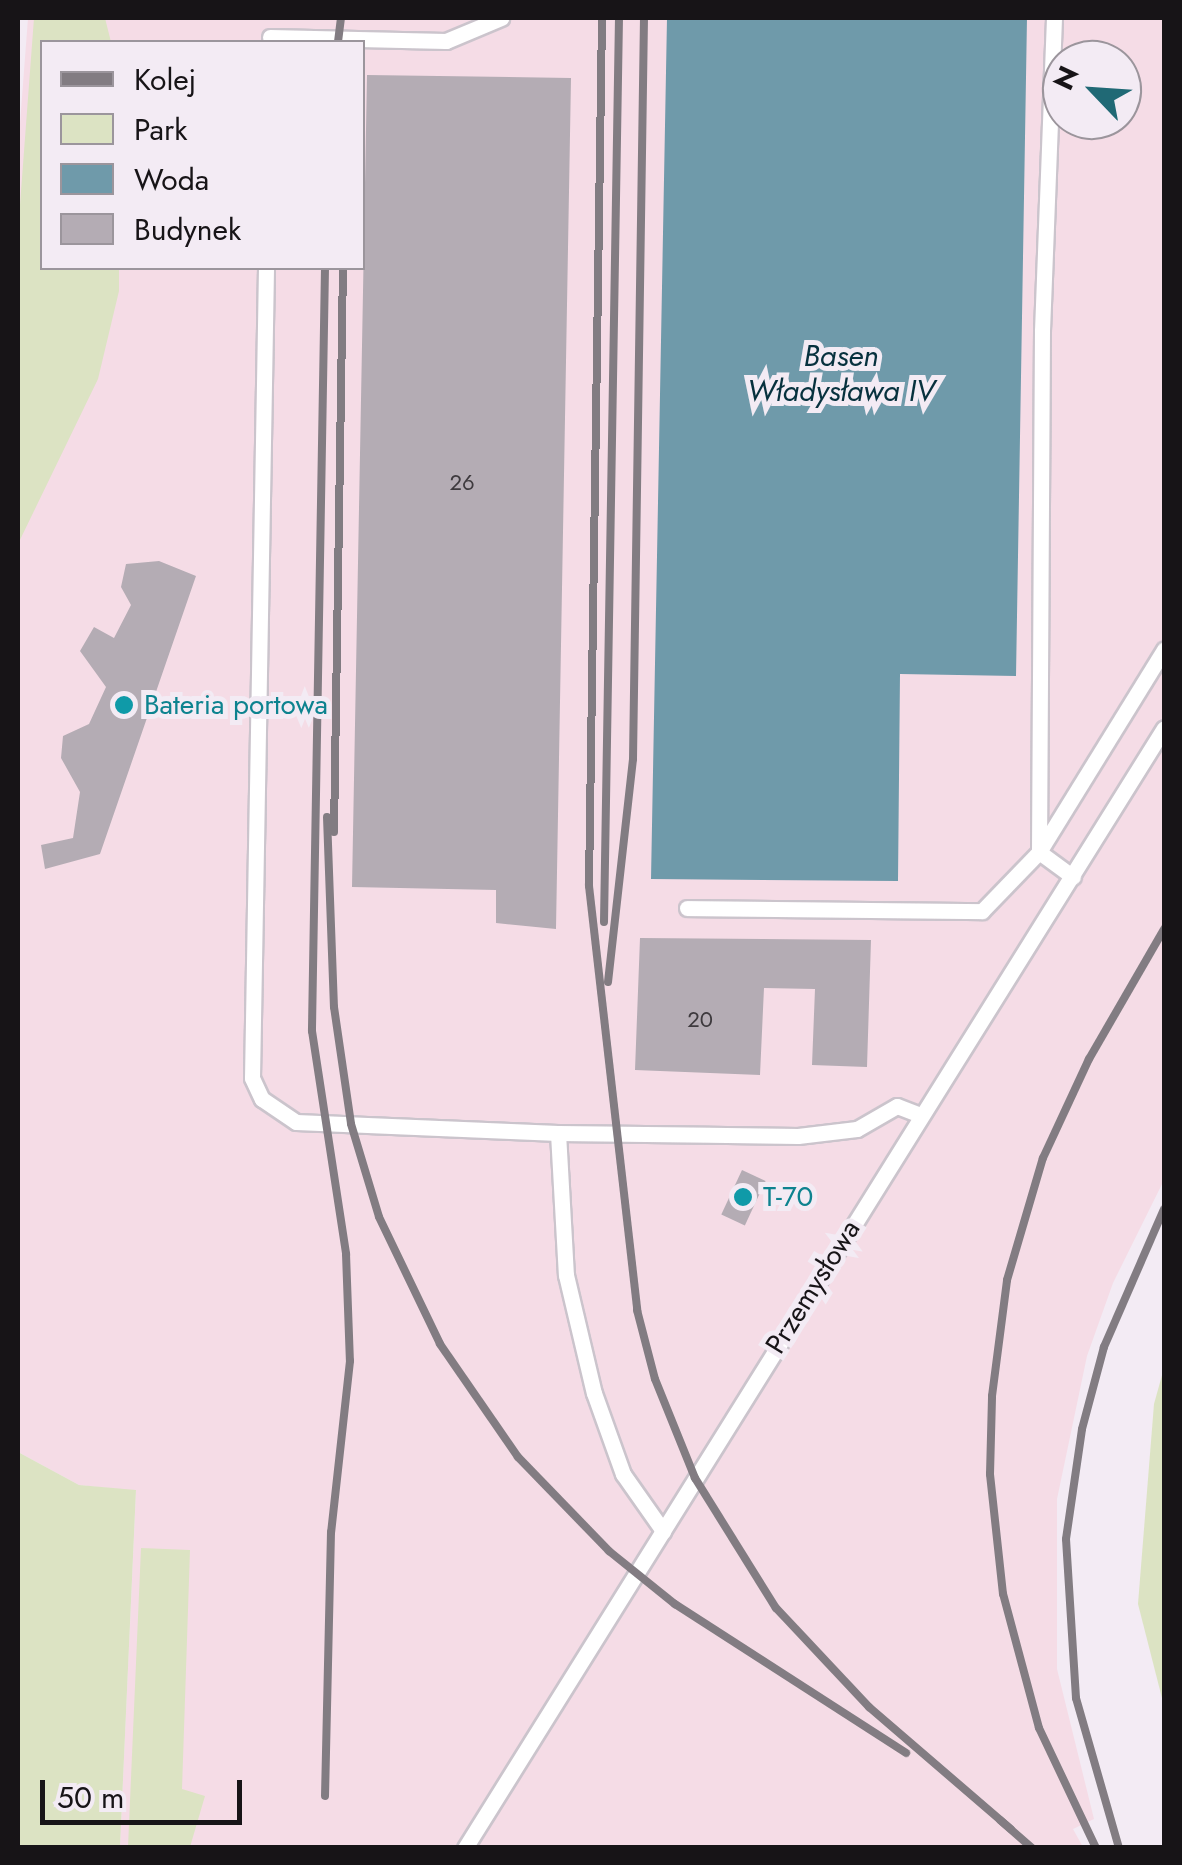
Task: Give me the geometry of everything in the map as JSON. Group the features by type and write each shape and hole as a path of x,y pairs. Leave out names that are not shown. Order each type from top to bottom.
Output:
{"lane":[{"path":"270,40 271,18"},
{"path":"365,41 446,41 502,18"},
{"path":"1038,852 1042,331 1054,18"},
{"path":"266,270 252,1078 262,1099 296,1122 558,1133 798,1136 857,1128 897,1106 920,1114"},
{"path":"687,908 982,911 1038,852 1164,650"},
{"name":"Przemysłowa","path":"465,1848 1164,728"},
{"path":"1038,852 1073,877"},
{"path":"558,1133 566,1275 594,1393 623,1474 663,1530"}],"shaded area":[{"path":"28,18 1164,18 1164,1180 1113,1283 1087,1356 1057,1499 1057,1669 1094,1819 1073,1829 1083,1847 120,1847 136,1491 79,1485 18,1452 18,150"}],"green space":[{"path":"34,18 105,18 110,40 40,40 40,270 119,270 119,291 98,379 18,544 18,231"},
{"path":"1164,1368 1164,1706 1138,1604 1154,1404"},
{"path":"18,1452 79,1485 136,1490 120,1847 18,1847"},
{"path":"141,1548 190,1550 182,1789 205,1796 190,1847 128,1847"}],"water":[{"name":"Basen Władysława IV","path":"667,18 1027,18 1016,676 900,674 898,881 651,879"}],"building":[{"path":"367,75 571,78 556,929 496,923 496,890 352,887"},
{"name":"Bateria portowa","path":"159,561 196,576 100,854 45,869 41,845 73,838 80,792 61,758 63,736 89,724 106,687 80,651 94,627 114,638 131,605 121,587 126,564"},
{"path":"640,938 871,940 867,1067 812,1065 815,989 764,988 760,1075 635,1070"},
{"name":"T-70","path":"742,1170 766,1181 745,1225 721,1214"}],"railway":[{"path":"338,40 341,18"},
{"path":"602,18 589,886 637,1310 655,1379 695,1478 776,1608 869,1707 1011,1829"},
{"path":"604,922 619,18"},
{"path":"608,982 633,759 644,18"},
{"path":"325,270 312,1031 346,1254 350,1361 331,1532 325,1796"},
{"path":"334,832 343,270"},
{"path":"327,817 334,1007 351,1124 379,1217 440,1344 518,1457 609,1551 675,1604 906,1753"},
{"path":"1096,1848 1039,1728 1003,1594 990,1474 992,1396 1007,1280 1043,1158 1089,1059 1164,929"},
{"path":"1119,1848 1076,1698 1066,1539 1082,1429 1104,1347 1164,1209"},
{"path":"1000,1820 1032,1848"}],"place":[{"name":"Bateria portowa","path":"124,705"},
{"name":"T-70","path":"743,1197"}]}
